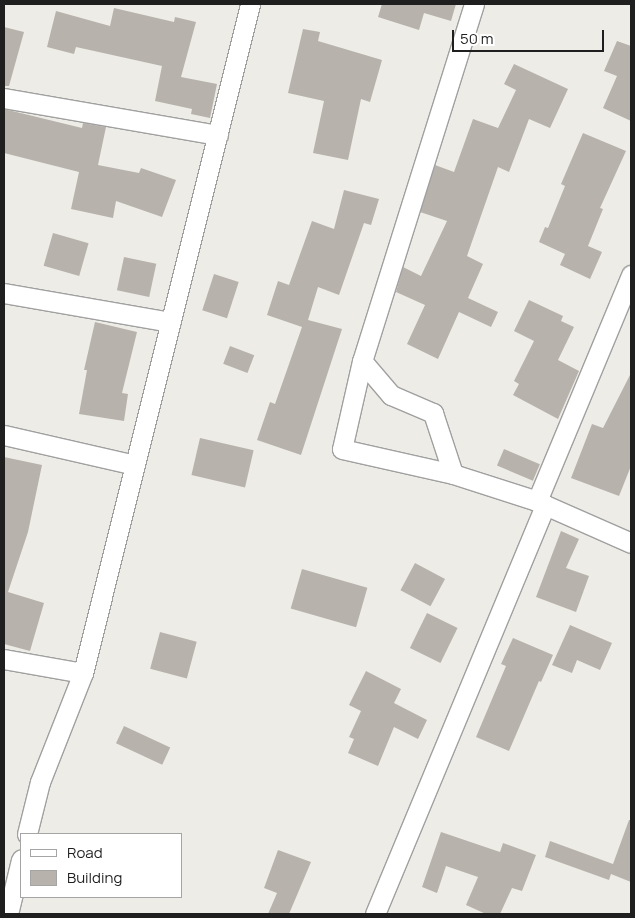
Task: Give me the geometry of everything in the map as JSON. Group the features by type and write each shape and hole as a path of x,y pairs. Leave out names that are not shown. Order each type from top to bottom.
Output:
{"street":[{"path":"27,833 40,782 83,673 250,4"},
{"path":"474,4 362,361 342,449 453,474 541,503 631,543"},
{"path":"4,98 218,135"},
{"path":"375,914 631,275"},
{"path":"4,293 171,322"},
{"path":"362,361 391,395 433,412 453,474"},
{"path":"4,435 136,465"},
{"path":"4,659 83,673"},
{"path":"8,914 20,864"}],"building":[{"path":"382,4 456,4 451,21 424,13 419,30 378,17"},
{"path":"114,8 174,22 175,17 196,22 181,77 217,84 210,118 191,114 192,109 155,101 162,66 76,47 74,54 47,47 56,11 110,26"},
{"path":"4,27 24,32 9,86 4,86"},
{"path":"303,29 320,32 318,41 382,60 370,102 361,99 348,160 313,153 324,101 288,93"},
{"path":"617,41 631,46 631,121 603,108 617,76 604,71"},
{"path":"514,64 568,89 550,128 529,119 509,172 498,167 467,256 483,264 468,298 498,312 491,327 459,312 438,359 407,344 425,305 396,292 403,267 421,276 447,221 420,212 435,165 454,172 473,119 498,128 516,90 504,84"},
{"path":"4,109 82,128 83,123 106,127 98,165 139,173 141,168 176,180 162,217 116,201 113,218 71,209 79,172 4,153"},
{"path":"583,133 626,151 600,208 603,209 588,246 602,252 590,279 560,265 565,254 539,242 545,227 548,228 565,186 561,184"},
{"path":"344,190 379,199 371,225 364,223 339,295 318,287 308,320 342,329 301,455 257,440 270,402 275,404 302,327 267,315 278,281 289,285 312,221 334,229"},
{"path":"53,233 89,243 79,276 44,266"},
{"path":"124,257 156,264 149,297 117,290"},
{"path":"214,274 239,282 227,318 202,310"},
{"path":"529,300 563,316 561,321 574,327 558,360 579,371 558,419 513,395 519,384 514,381 534,341 514,331"},
{"path":"95,322 137,332 122,393 128,394 124,421 79,414 87,370 84,370"},
{"path":"230,346 254,355 247,373 223,364"},
{"path":"631,373 631,466 619,496 571,478 592,424 603,428"},
{"path":"200,438 254,450 245,487 191,475"},
{"path":"504,449 540,464 533,481 497,466"},
{"path":"4,457 42,465 28,532 8,592 44,603 30,651 4,644"},
{"path":"561,531 579,539 566,568 589,576 576,612 536,597"},
{"path":"415,563 445,579 430,606 400,590"},
{"path":"302,569 367,588 356,627 291,608"},
{"path":"427,613 458,628 440,663 410,648"},
{"path":"570,625 612,643 600,670 577,660 572,673 552,665"},
{"path":"160,632 197,642 187,679 150,669"},
{"path":"513,638 553,655 541,682 539,681 509,751 476,737 506,666 501,664"},
{"path":"366,671 401,689 394,703 427,720 418,739 394,727 378,766 348,753 354,739 349,737 361,711 349,705"},
{"path":"124,726 170,748 162,765 116,743"},
{"path":"629,820 631,820 631,882 611,874 609,880 545,857 550,841 613,864"},
{"path":"441,832 500,852 503,843 536,855 522,891 512,888 500,914 486,914 466,905 478,877 446,866 437,893 422,887"},
{"path":"278,850 311,862 289,914 268,914 277,893 264,888"}]}
